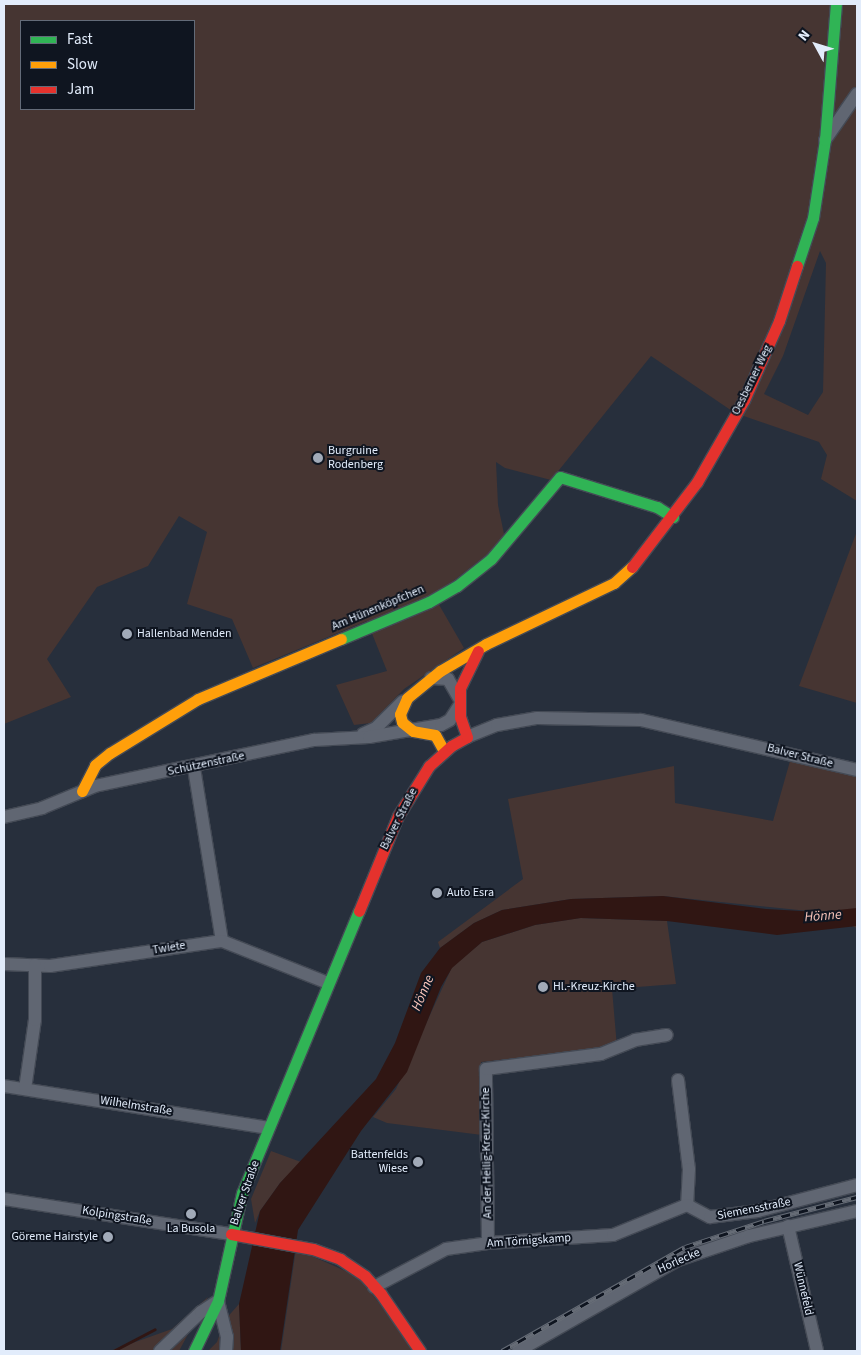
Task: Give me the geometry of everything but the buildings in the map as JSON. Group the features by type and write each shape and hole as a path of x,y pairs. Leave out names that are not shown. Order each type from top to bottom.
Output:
{"street":[{"name":"Oesberner Weg","path":"356,736 376,728 431,678 486,644 614,583 640,559 673,517 727,431 780,321 813,218 825,140 836,4"},
{"path":"825,140 857,94"},
{"name":"Am Hünenköpfchen","path":"82,791 95,765 102,759 198,699 429,602 457,586 491,559 532,506 560,477 657,507 673,517"},
{"name":"Oesberner Weg","path":"459,702 464,673 486,644"},
{"name":"Oesberner Weg","path":"431,678 448,680 459,702 467,737"},
{"path":"407,698 400,718 413,731"},
{"name":"Schützenstraße","path":"4,817 42,808 82,791 194,768 314,740 413,731 445,723 459,702"},
{"name":"Balver Straße","path":"194,1351 204,1336 218,1301 231,1234 242,1193 328,983 399,813 417,783 444,751 467,737 496,724 537,718 641,720 857,770"},
{"name":"Schützenstraße","path":"413,731 435,735 444,751"},
{"path":"194,768 222,941"},
{"name":"Twiete","path":"4,964 35,965 222,941 328,983"},
{"path":"25,1089 35,1020 35,965"},
{"name":"An der Heilig-Kreuz-Kirche","path":"488,1243 486,1070 601,1054 635,1040 667,1035"},
{"path":"678,1080 689,1169 687,1204"},
{"name":"Wilhelmstraße","path":"4,1086 268,1128"},
{"name":"Siemensstraße","path":"687,1204 710,1217 758,1210 857,1185"},
{"name":"Kolpingstraße","path":"4,1199 231,1234"},
{"name":"Am Törnigskamp","path":"374,1287 446,1249 488,1243 613,1235 687,1204"},
{"name":"Horlecke","path":"518,1351 678,1260 788,1226 857,1211"},
{"name":"Wünnefeld","path":"788,1226 817,1351"},
{"path":"231,1234 297,1246 340,1259 374,1287 420,1351"},
{"path":"160,1351 201,1312 218,1301 227,1337 226,1351"}],"shaded area":[{"path":"4,4 857,4 857,501 821,479 827,455 819,442 735,413 651,356 551,480 505,468 496,462 498,505 504,534 494,549 434,596 464,648 404,689 371,723 354,725 336,685 387,671 367,621 253,668 232,619 187,604 207,532 179,516 148,566 97,587 47,659 71,697 4,724","holes":["820,251 826,263 823,392 808,415 764,394 783,356"]},
{"path":"857,531 857,703 799,686"},
{"path":"792,754 857,770 857,928 818,912 663,896 571,899 502,910 474,923 440,948 438,942 523,879 508,799 674,766 675,803 773,821"},
{"path":"580,918 667,921 676,984 612,989 617,1047 481,1062 482,1135 387,1123 373,1117 396,1089 452,967 482,942 535,925"},
{"path":"271,1151 301,1162 280,1183 260,1211 255,1223 251,1199"},
{"path":"296,1249 359,1277 416,1351 281,1351"},
{"path":"208,1297 179,1351 110,1351 172,1329"},
{"path":"239,1304 241,1351 208,1351 217,1342 224,1321"}],"water":[{"name":"Hönne","path":"663,896 766,909 818,912 857,908 857,926 777,935 667,921 581,918 535,925 482,942 452,968 441,987 407,1072 361,1131 298,1230 280,1351 241,1351 239,1304 260,1211 280,1183 376,1079 395,1043 421,973 440,948 474,923 502,910 571,899"}],"waterway":[{"path":"113,1351 155,1329"}],"railway":[{"path":"502,1351 685,1247 764,1221 857,1197"}],"traffic: fast":[{"path":"797,266 813,218 825,140 836,4"},
{"path":"341,639 429,602 457,586 491,559 560,477 657,507 673,517"},
{"path":"194,1351 218,1301 242,1193 359,911"}],"traffic: slow":[{"path":"444,751 435,735 413,731 402,722 400,714 407,698 440,671 486,644 614,583 632,567"},
{"path":"82,791 95,765 110,753 198,699 341,639"}],"traffic: jam":[{"path":"632,567 697,482 744,400 779,321 797,266"},
{"path":"359,911 398,816 429,766 451,746 467,737 460,717 460,688 478,651"},
{"path":"231,1234 313,1249 340,1259 365,1276 381,1294 420,1351"}],"place":[{"name":"Burgruine Rodenberg","path":"318,458"},
{"name":"Hallenbad Menden","path":"127,634"},
{"name":"Auto Esra","path":"437,893"},
{"name":"Hl.-Kreuz-Kirche","path":"543,987"},
{"name":"Battenfelds Wiese","path":"418,1162"},
{"name":"La Busola","path":"191,1214"},
{"name":"Göreme Hairstyle","path":"108,1237"}]}
